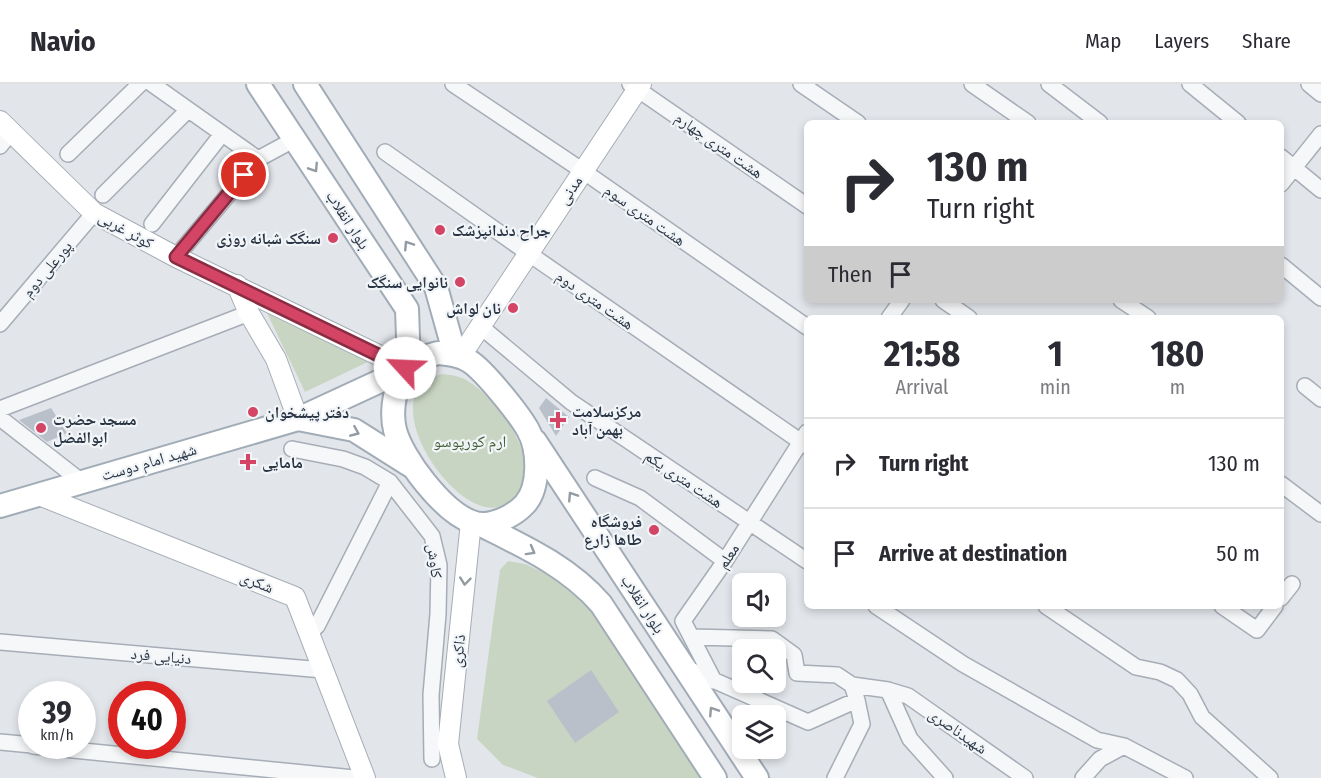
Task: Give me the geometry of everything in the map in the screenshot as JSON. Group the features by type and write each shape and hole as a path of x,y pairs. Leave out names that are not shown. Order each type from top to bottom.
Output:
{"main road":[{"name":"بلوار انقلاب","path":"258,84 406,309 406,368"},
{"path":"307,85 436,287 458,356"},
{"path":"411,466 394,430 393,406 397,386 406,368 422,357 438,353 469,360 481,370 529,431 536,460 535,484 529,500 517,513 503,520 475,523"},
{"name":"شهید امام دوست","path":"0,506 298,419 406,368"},
{"path":"298,419 354,430 411,466 450,508 475,523 532,550 570,574 587,588 601,604 715,778"},
{"name":"بلوار انقلاب","path":"529,431 757,778"}],"street":[{"path":"68,154 140,84"},
{"path":"152,84 258,159"},
{"name":"هشت متری سوم","path":"453,84 583,171 804,325"},
{"path":"801,84 854,120"},
{"path":"972,84 1023,120"},
{"path":"1049,84 1096,120"},
{"path":"1190,84 1234,120"},
{"path":"1309,84 1321,94"},
{"name":"مدنی","path":"458,356 583,171 637,86"},
{"name":"هشت متری چهارم","path":"637,86 804,204"},
{"name":"پورعلی دوم","path":"0,324 98,204 188,110"},
{"name":"کوثر غربی","path":"4,133 98,204 176,257 406,368"},
{"path":"152,224 222,134"},
{"path":"1284,180 1321,134"},
{"path":"176,257 258,159 284,146"},
{"name":"هشت متری دوم","path":"385,152 528,253 804,439"},
{"path":"1284,160 1321,190"},
{"path":"1284,267 1321,298"},
{"path":"237,285 249,313 276,359 298,419"},
{"path":"947,303 965,315"},
{"path":"1126,303 1144,315"},
{"path":"0,409 249,313"},
{"name":"هشت متری یکم","path":"480,326 571,402 804,559"},
{"path":"1305,386 1321,399"},
{"path":"0,418 82,482"},
{"name":"معلم","path":"714,681 683,621 804,442"},
{"name":"کاوش","path":"292,449 343,459 365,467 390,482 432,536 439,565 431,695 432,759"},
{"path":"595,478 640,498 725,561"},
{"path":"308,634 318,626 390,482"},
{"path":"1284,486 1321,514"},
{"name":"شکری","path":"39,495 295,597 365,778"},
{"name":"ذاکری","path":"456,778 448,744 475,523"},
{"path":"1284,594 1292,584"},
{"path":"880,609 963,664 1097,740 1124,746 1185,778"},
{"path":"1050,609 1136,667 1160,672 1177,680 1190,694 1202,717 1270,778"},
{"path":"1226,609 1257,630 1273,609"},
{"name":"شهید‌ناصری","path":"692,637 772,639 794,655 797,673 837,675 855,692 888,690 908,696 1025,778"},
{"name":"دنیایی فرد","path":"0,642 323,670"},
{"path":"685,668 808,722 855,692 862,724 835,778"},
{"path":"888,690 910,738 945,778"},
{"path":"0,742 18,744"},
{"path":"1083,778 1100,759 1124,746"},
{"path":"96,752 354,778"}],"green space":[{"path":"264,307 370,361 305,392"},
{"name":"ارم کورپوسو","path":"442,374 468,381 496,406 509,425 520,445 526,465 526,483 517,498 498,507 479,505 459,493 440,474 425,451 415,426 413,403 422,385"},
{"path":"508,561 525,564 558,579 591,608 702,778 538,778 503,765 477,739 500,570"}],"building":[{"path":"546,398 569,417 556,436 539,408"},
{"name":"مسجد حضرت ابوالفضل","path":"51,408 67,433 47,442 19,420"},
{"path":"591,670 619,712 575,743 547,701"}],"place":[{"name":"جراح دندانپزشک","path":"440,230"},
{"name":"سنگک شبانه روزی","path":"333,238"},
{"name":"نانوایی سنگک","path":"460,282"},
{"name":"نان لواش","path":"513,308"},
{"name":"دفتر پیشخوان","path":"253,412"},
{"name":"مرکزسلامت بهمن آباد","path":"558,420"},
{"name":"مسجد حضرت ابوالفضل","path":"41,428"},
{"name":"مامایی","path":"248,462"},
{"name":"فروشگاه طاها زارع","path":"654,530"}],"route":[{"path":"244,175 176,257 405,368"}]}
